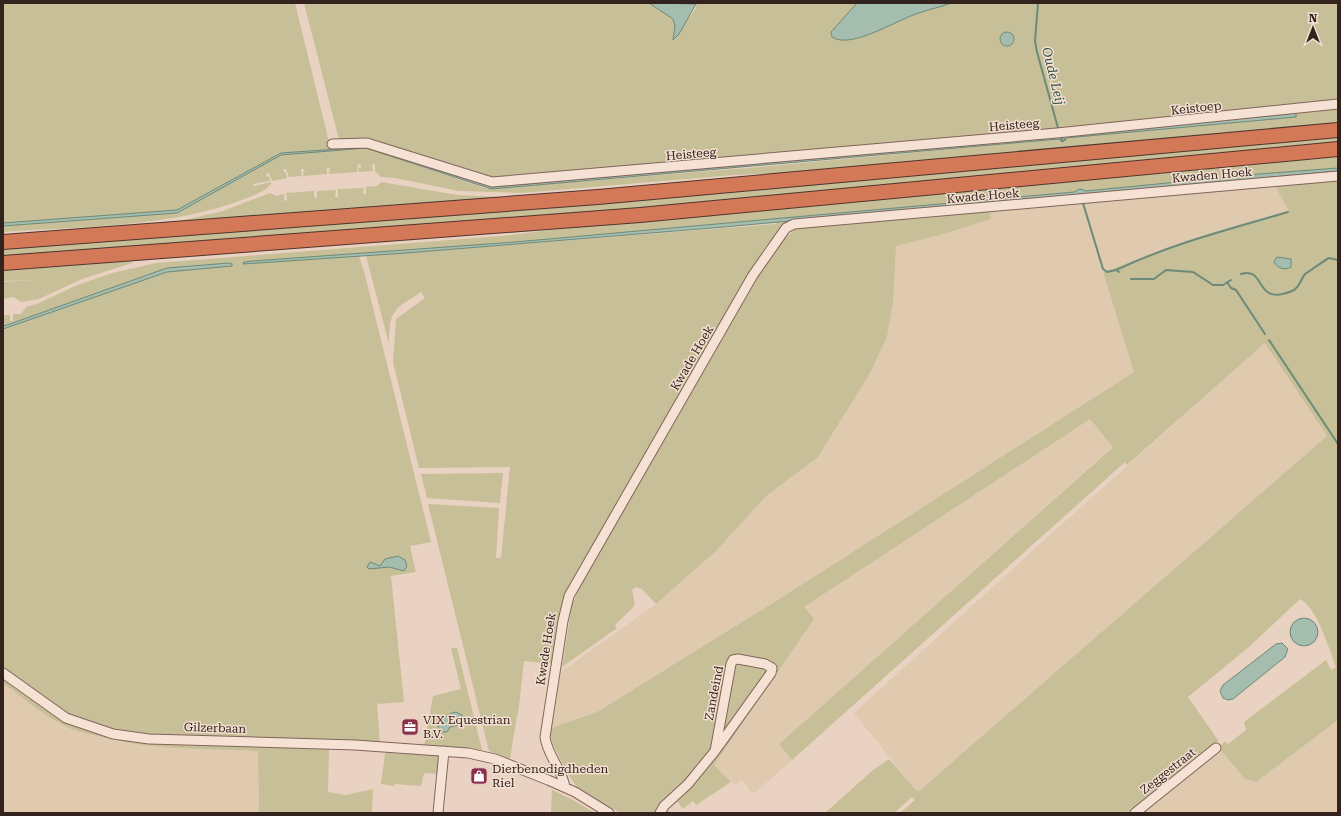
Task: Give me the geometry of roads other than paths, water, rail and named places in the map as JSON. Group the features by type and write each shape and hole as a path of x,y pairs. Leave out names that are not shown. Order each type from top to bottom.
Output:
{"highway":[{"path":"3,242 598,197 1338,130"},
{"path":"3,263 640,215 1338,149"}],"street":[{"name":"Keistoep","path":"1057,133 1338,104"},
{"name":"Heisteeg","path":"332,144 367,143 492,182 1057,133"},
{"name":"Kwaden Hoek","path":"1089,198 1338,176"},
{"name":"Kwade Hoek","path":"564,787 564,779 547,747 545,737 567,600 753,275 786,228 794,224 1089,198"},
{"name":"Zandeind","path":"660,813 664,806 688,784 715,751 771,673 772,668 764,664 733,660 715,751"},
{"name":"Gilzerbaan","path":"3,673 66,718 99,731 120,736 149,739 348,744 444,751"},
{"name":"Zeggestraat","path":"1134,813 1216,748"},
{"path":"438,813 444,751 468,753 495,759 564,787 609,813"}],"waterway":[{"name":"Oude Leij","path":"1038,3 1035,41 1058,128"},
{"name":"Oude Leij","path":"1061,137 1063,141"},
{"name":"Oude Leij","path":"1083,203 1103,269 1107,272 1116,270 1119,272"},
{"path":"1116,270 1158,252 1288,212"},
{"name":"Oude Leij","path":"1241,274 1249,273 1258,280 1266,291 1271,294 1280,295 1295,290 1305,274 1327,259 1338,260"},
{"name":"Oude Leij","path":"1131,279 1154,279 1166,270 1193,272 1213,285 1223,285 1231,280"},
{"path":"1227,282 1231,288 1236,290 1265,334"},
{"path":"1269,340 1338,444"}],"place":[{"name":"VIX Equestrian B.V.","path":"410,727"},
{"name":"Dierbenodigdheden Riel","path":"479,776"}]}
